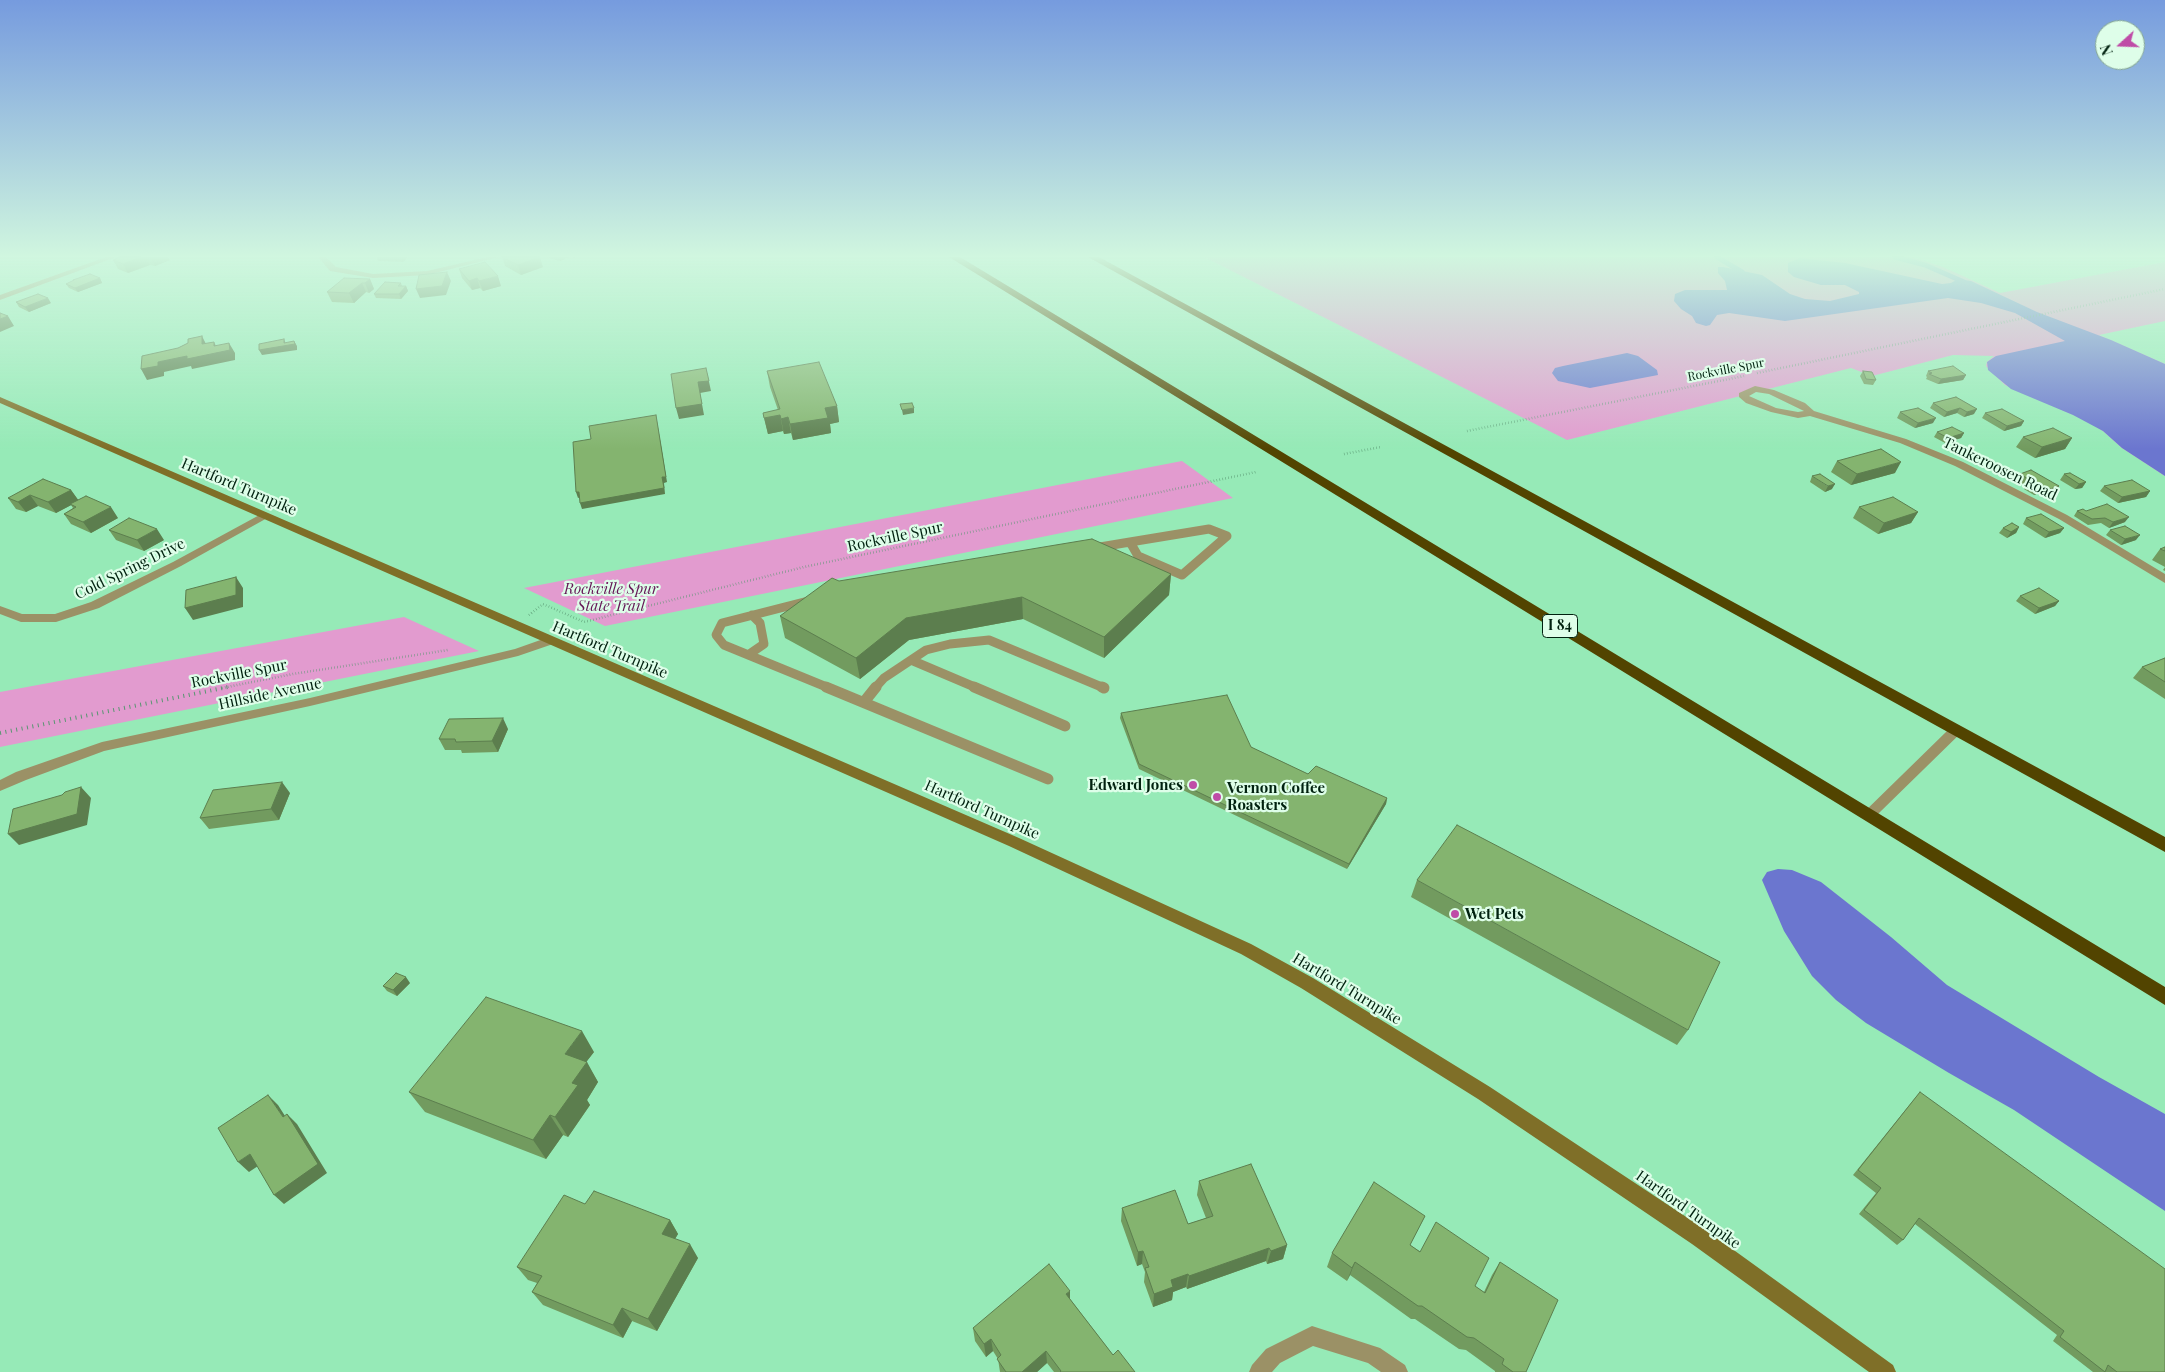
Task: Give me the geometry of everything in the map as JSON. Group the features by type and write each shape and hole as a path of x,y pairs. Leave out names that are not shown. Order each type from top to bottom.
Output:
{"highway":[{"name":"I 84","path":"1059,321 2165,997"},
{"path":"1210,321 2165,845"}],"main road":[{"name":"Hartford Turnpike","path":"0,400 266,515 549,641 1014,842 1246,948 1378,1026 1531,1124 1699,1237 1886,1372"}],"street":[{"name":"Tankeroosen Road","path":"1810,413 1802,405 1771,392 1755,390 1744,393 1744,397 1749,401 1774,410 1798,415 1810,413 1903,441 1959,464 2063,517 2165,579"},
{"name":"Cold Spring Drive","path":"0,610 21,618 56,618 95,605 177,564 266,515"},
{"name":"Hillside Avenue","path":"0,786 21,776 102,747 310,702 518,652 549,641"},
{"path":"1259,1372 1273,1356 1312,1336 1373,1355 1398,1372"}],"lane":[{"path":"1081,550 1209,529 1227,536 1182,575 1138,556 1130,542"},
{"path":"819,598 722,623 716,635 724,645 1048,779"},
{"path":"748,655 764,644 760,623 752,615"},
{"path":"864,702 884,678 926,650 950,644 989,640 1104,688"},
{"path":"911,660 1065,726"},
{"path":"1869,815 1956,730"}],"path":[{"name":"Rockville Spur","path":"1754,374 2005,321"},
{"name":"Rockville Spur","path":"1467,431 1746,375"},
{"path":"1344,454 1381,447"},
{"name":"Rockville Spur","path":"543,604 584,622 804,567 1256,472"},
{"name":"Rockville Spur","path":"0,733 293,674 452,650"}],"green space":[{"path":"1331,321 2165,321 2099,335 2165,364 2165,476 2122,448 2103,431 2085,420 2005,385 1986,366 1987,362 1994,356 1953,355 1872,376 1851,368 1567,440"},
{"name":"Rockville Spur State Trail","path":"1182,461 1233,498 605,626 524,588"},
{"path":"404,617 479,651 0,747 0,692"}],"water":[{"path":"1695,321 1713,321 1710,325 1706,326"},
{"path":"2029,321 2061,321 2111,340 2165,364 2165,476 2122,448 2103,431 2073,415 2011,389 1988,370 1987,362 1996,356 2065,341"},
{"path":"1627,353 1638,356 1657,370 1658,375 1590,388 1558,381 1552,373 1555,368"},
{"path":"1778,869 1792,870 1821,882 1891,937 1947,985 2099,1077 2165,1114 2165,1211 2014,1110 1866,1023 1836,1000 1812,976 1784,931 1762,880 1767,872"}],"building":[{"path":"202,336 202,344 214,342 214,346 229,343 230,350 187,359 187,356 158,362 158,366 141,369 142,356 178,348 188,343 188,339"},
{"path":"284,339 284,343 294,341 295,344 259,350 259,344"},
{"path":"819,362 837,406 825,408 828,418 790,424 788,417 781,419 780,415 764,418 763,413 780,409 767,371"},
{"path":"1953,366 1966,375 1941,379 1929,374 1932,373 1928,371"},
{"path":"706,368 709,381 698,382 702,404 676,408 671,374"},
{"path":"1863,371 1872,372 1876,380 1866,379"},
{"path":"1956,397 1977,409 1967,412 1960,408 1947,412 1933,403"},
{"path":"912,403 914,408 902,410 900,404"},
{"path":"1918,408 1936,418 1918,423 1900,412"},
{"path":"2002,409 2024,421 2007,426 1985,413"},
{"path":"656,415 666,477 662,477 664,488 580,503 579,492 576,492 573,442 591,439 589,426"},
{"path":"1952,427 1964,433 1948,438 1937,432"},
{"path":"2053,428 2072,438 2042,447 2023,437"},
{"path":"1881,449 1901,462 1857,474 1837,461"},
{"path":"2031,470 2059,486 2047,490 2043,488 2038,489 2028,484 2033,482 2020,474"},
{"path":"2070,473 2086,482 2079,484 2064,474"},
{"path":"1820,474 1835,484 1828,486 1812,476"},
{"path":"43,479 71,490 48,502 30,495 18,502 8,498"},
{"path":"2132,480 2150,491 2122,497 2104,486"},
{"path":"86,496 111,507 83,522 64,514 76,507 70,504"},
{"path":"1893,497 1918,512 1884,523 1859,507"},
{"path":"2107,504 2129,517 2113,522 2105,518 2092,519 2077,511 2083,509 2086,511"},
{"path":"2041,514 2064,528 2049,532 2026,518"},
{"path":"129,518 157,529 137,540 109,530"},
{"path":"2012,523 2019,527 2011,532 2003,528"},
{"path":"2125,526 2140,535 2125,539 2110,530"},
{"path":"1092,539 1171,574 1104,637 1022,597 906,618 856,658 780,616 832,578 839,581"},
{"path":"236,577 236,595 185,608 186,590"},
{"path":"2039,588 2059,601 2039,608 2020,596"},
{"path":"2165,658 2165,682 2142,667"},
{"path":"1227,695 1251,747 1308,774 1316,766 1387,798 1349,864 1139,764 1121,713"},
{"path":"503,718 492,741 456,742 455,739 439,739 449,719"},
{"path":"282,782 271,809 200,818 213,790"},
{"path":"81,787 77,814 8,834 13,809 62,795 65,792"},
{"path":"1457,825 1720,962 1688,1030 1417,880"},
{"path":"396,973 406,977 393,990 383,986"},
{"path":"486,997 582,1031 565,1054 587,1062 572,1083 578,1085 555,1117 550,1115 533,1140 409,1092"},
{"path":"1920,1092 2165,1269 2165,1372 2117,1372 2108,1365 2105,1372 2060,1337 2064,1331 1919,1218 1903,1240 1864,1210 1881,1188 1858,1170"},
{"path":"268,1095 283,1117 287,1114 318,1164 274,1195 250,1154 238,1162 218,1128"},
{"path":"1251,1164 1287,1245 1271,1251 1269,1248 1189,1276 1188,1274 1171,1280 1173,1287 1154,1294 1145,1268 1149,1267 1143,1251 1138,1252 1122,1208 1175,1190 1188,1224 1213,1216 1199,1181"},
{"path":"1374,1182 1425,1216 1410,1245 1420,1252 1436,1222 1489,1258 1475,1286 1485,1293 1500,1262 1558,1300 1526,1372 1513,1372 1502,1364 1504,1359 1474,1338 1467,1337 1422,1306 1418,1306 1355,1262 1352,1268 1332,1253"},
{"path":"594,1191 670,1220 662,1234 690,1244 648,1319 622,1308 613,1325 532,1292 542,1276 517,1267 564,1195 585,1204"},
{"path":"1049,1264 1070,1291 1066,1294 1113,1355 1118,1350 1135,1372 1060,1372 1046,1351 1022,1372 1006,1372 997,1359 1001,1355 991,1339 984,1344 973,1328"}],"place":[{"name":"Edward Jones","path":"1193,785"},
{"name":"Vernon Coffee Roasters","path":"1217,797"},
{"name":"Wet Pets","path":"1455,914"}]}
